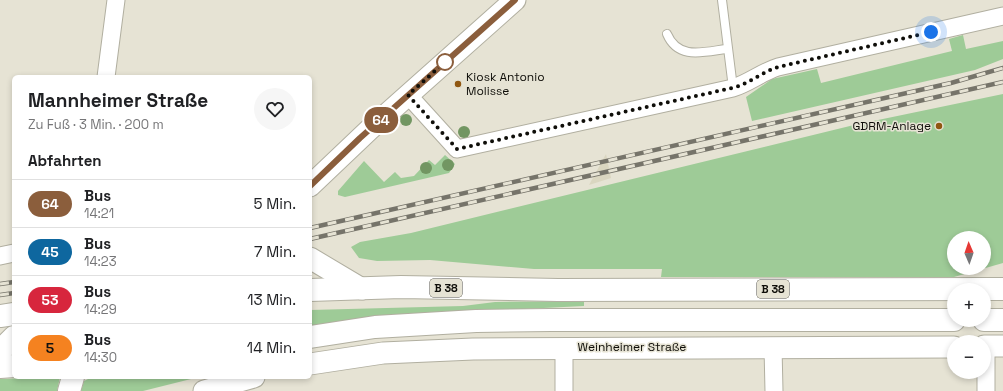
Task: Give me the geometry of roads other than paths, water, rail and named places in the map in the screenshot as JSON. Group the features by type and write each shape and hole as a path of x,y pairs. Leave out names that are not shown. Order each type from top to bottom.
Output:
{"main road":[{"name":"B 38","path":"312,290 401,288 558,290 998,287"},
{"path":"0,316 12,314"},
{"path":"312,337 375,327 476,321 947,320"},
{"path":"991,320 1003,320"},
{"path":"0,352 12,340"},
{"path":"0,367 12,366"},
{"path":"69,391 72,379"}],"street":[{"path":"106,75 116,0"},
{"path":"312,184 328,167 515,0"},
{"path":"408,95 457,149 745,85 766,71 778,67 1003,16"},
{"path":"0,256 12,253"},
{"path":"312,259 362,289"},
{"name":"Weinheimer Straße","path":"312,364 382,353 473,349 564,347 947,346"},
{"path":"564,347 564,391"},
{"path":"773,347 774,391"},
{"path":"204,391 247,379"},
{"path":"986,391 987,379"}],"lane":[{"path":"722,0 726,49 732,88"},
{"path":"667,34 670,43 682,51 700,52 726,49"}],"railway":[{"path":"312,228 951,83 1003,68"},
{"path":"312,239 1003,82"},
{"path":"0,284 12,282"},
{"path":"0,295 12,293"}],"place":[{"name":"Kiosk Antonio Molisse","path":"458,84"},
{"name":"GDRM-Anlage","path":"939,126"}]}
